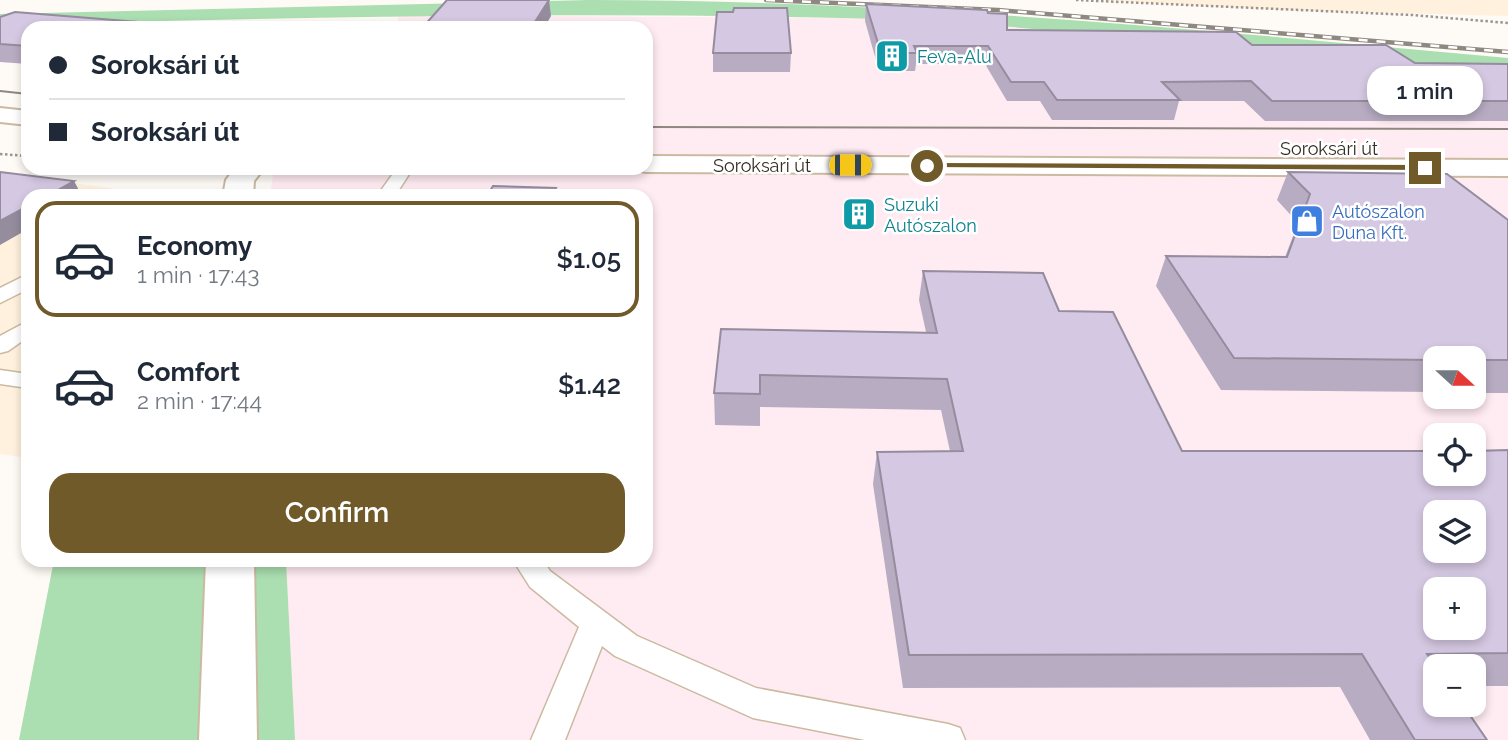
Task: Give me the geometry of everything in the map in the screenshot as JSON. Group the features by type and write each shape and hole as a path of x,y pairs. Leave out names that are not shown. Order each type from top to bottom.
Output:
{"main road":[{"path":"0,114 21,118"},
{"path":"0,136 21,138"},
{"name":"Soroksári út","path":"653,147 1508,148"},
{"name":"Soroksári út","path":"653,164 1508,168"},
{"path":"228,740 230,567"}],"lane":[{"path":"0,121 21,120"},
{"path":"0,297 21,284"},
{"path":"0,346 21,332"},
{"path":"0,377 21,380"},
{"path":"532,567 540,579 626,646 753,703 948,740"},
{"path":"548,740 596,623"}],"path":[{"path":"1076,0 1412,15 1508,23"},
{"path":"0,154 21,156"}],"shaded area":[{"path":"1097,0 1508,0 1508,16 1287,10"},
{"path":"398,15 945,21 1508,73 1508,740 295,740 286,567 653,567 653,189 271,189 273,175 653,175 653,21 398,21"},
{"path":"0,173 116,189 21,189 21,457 0,454"}],"green space":[{"path":"589,0 819,5 1164,27 1508,58 1508,72 945,21 591,15 21,21 21,25 0,25 0,14"},
{"path":"53,567 286,567 295,740 19,740"}],"building":[{"path":"447,0 549,0 536,21 428,21"},
{"path":"866,4 987,10 988,13 1007,14 1007,30 1236,32 1252,45 1386,45 1415,63 1508,64 1508,101 1272,101 1251,81 1162,82 1180,100 1057,100 1044,82 1011,82 988,46 914,46 917,53 881,53"},
{"path":"734,8 787,8 791,53 713,53 717,12 733,12"},
{"path":"15,12 126,21 21,21 21,46 0,44 0,17"},
{"path":"0,172 74,181 60,189 21,189 21,210 0,221"},
{"path":"1288,172 1447,174 1508,220 1508,360 1486,360 1486,346 1423,346 1423,360 1234,358 1166,256 1287,257 1310,194"},
{"path":"493,186 556,188 556,189 491,189"},
{"path":"923,271 1043,273 1059,311 1113,312 1182,451 1423,451 1423,486 1486,486 1486,451 1508,450 1508,653 1423,654 1423,717 1471,717 1487,740 1415,740 1362,654 909,655 877,452 963,451 947,379 760,375 760,394 714,393 721,329 937,333"}],"tram line":[{"path":"0,91 21,93"},
{"path":"653,127 1508,129"}],"railway":[{"path":"766,0 998,10 1508,52"}],"place":[{"name":"Feva-Alu","path":"892,56"},
{"name":"Suzuki Autószalon","path":"859,214"},
{"name":"Autószalon Duna Kft.","path":"1307,221"}],"route":[{"path":"927,166 1425,168"}]}
